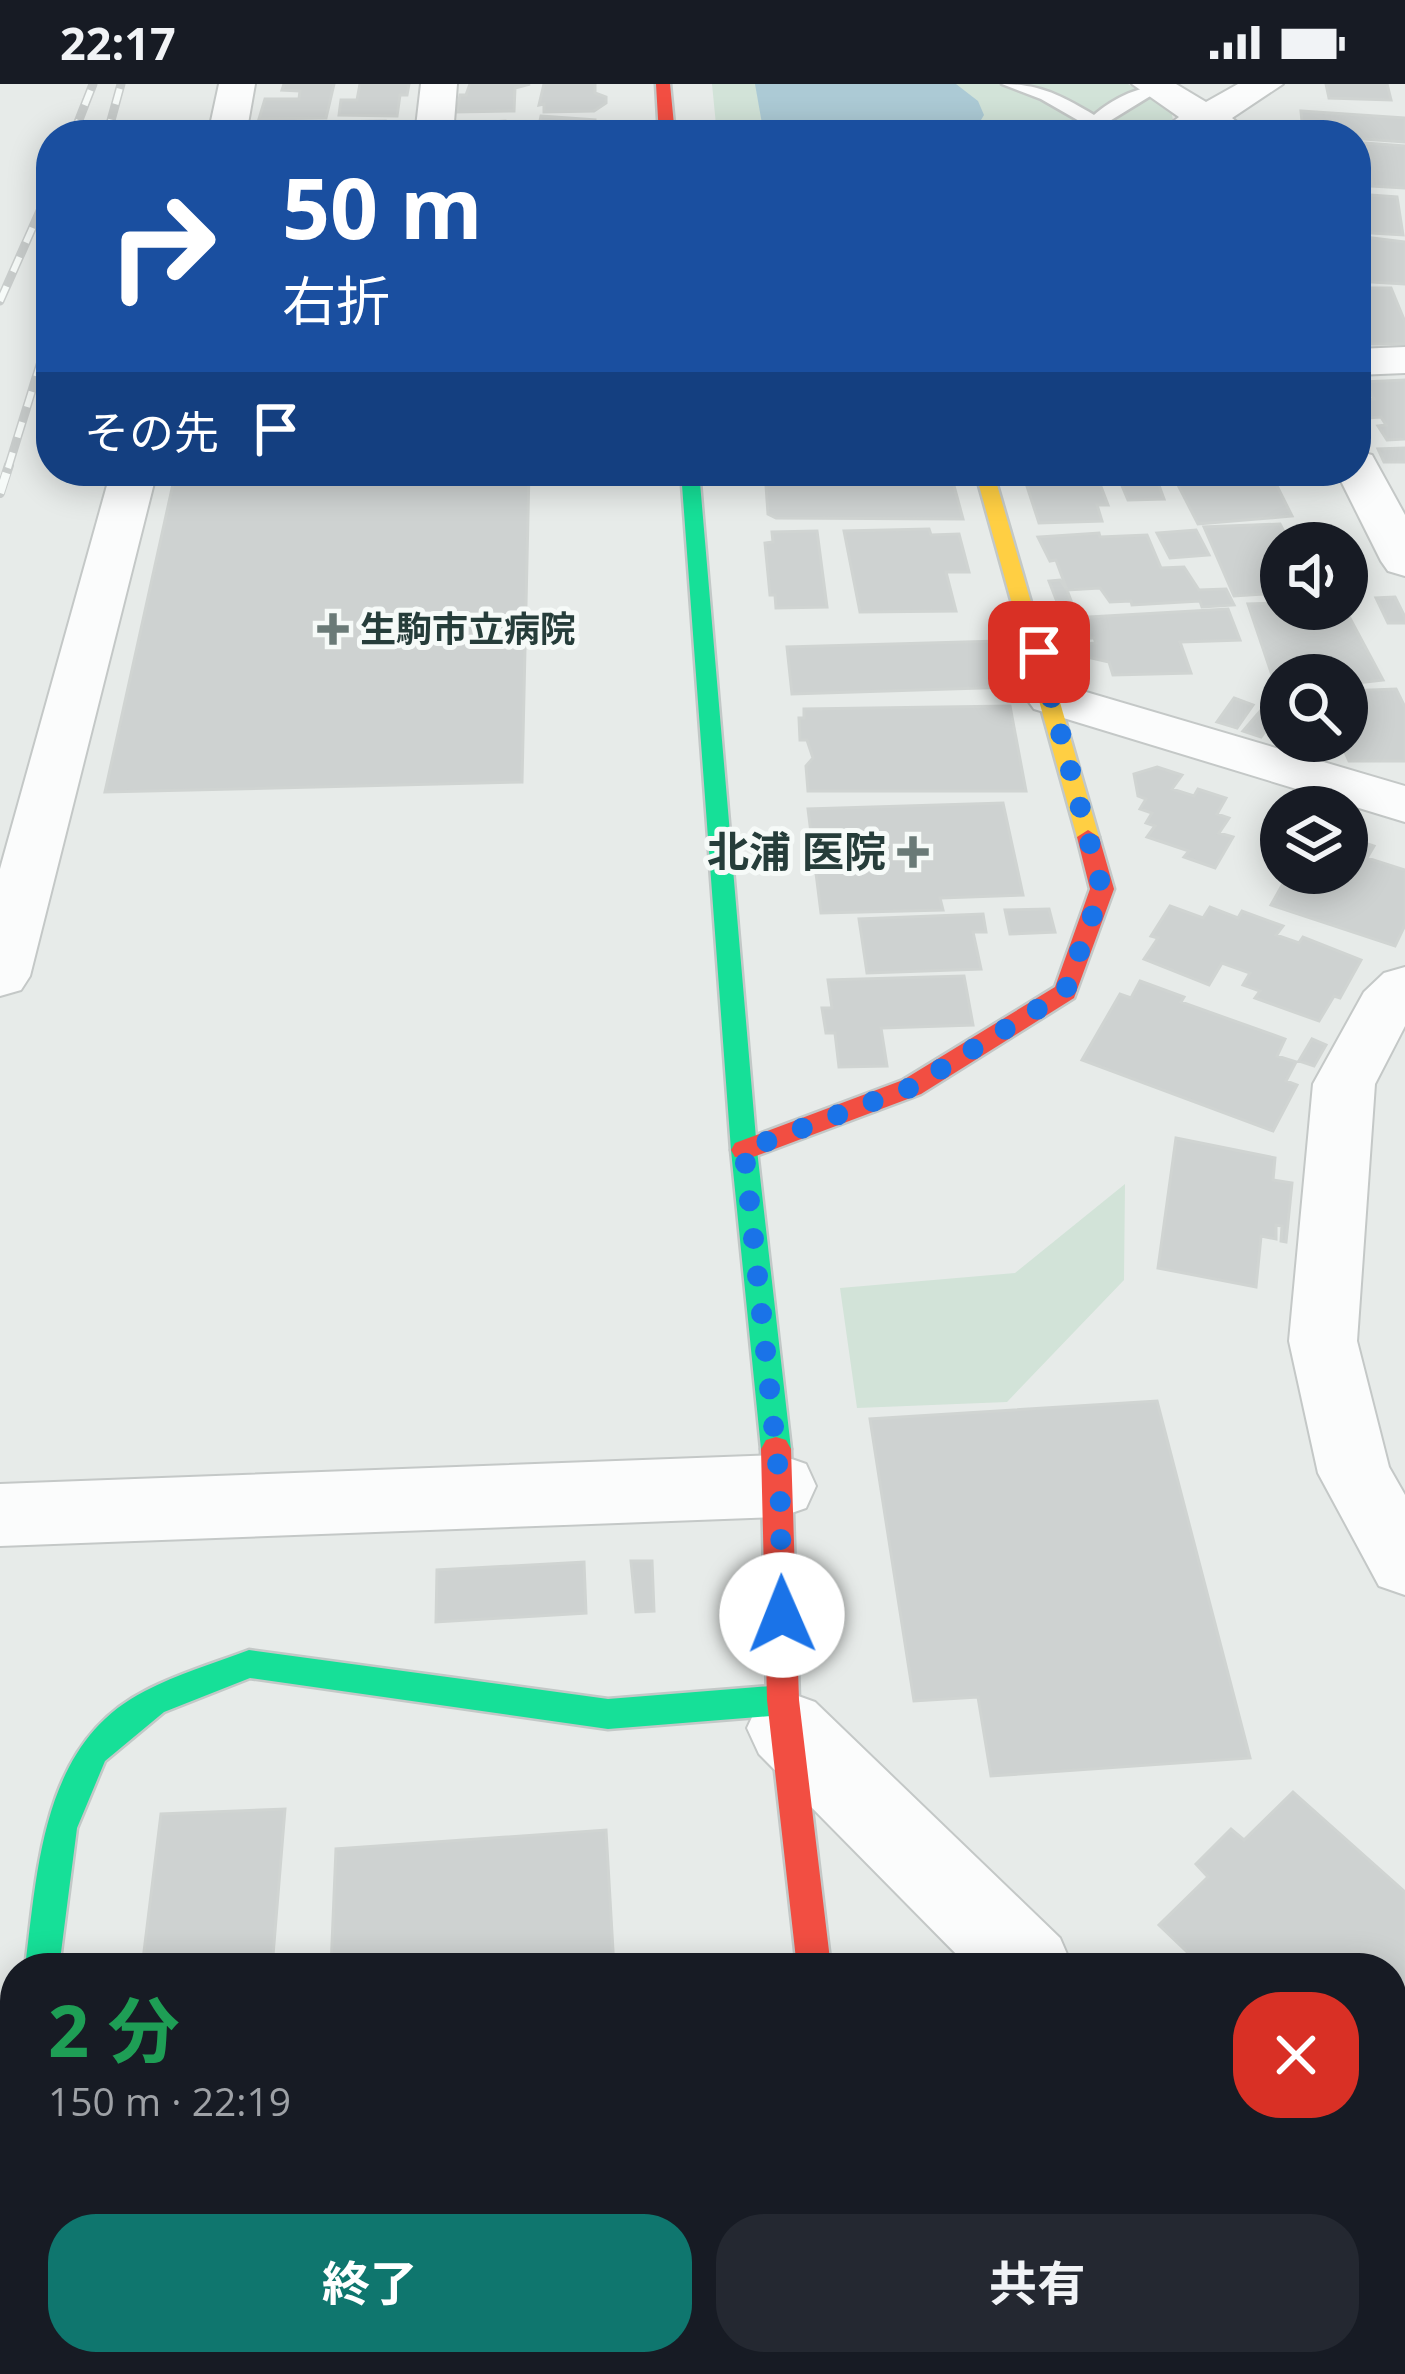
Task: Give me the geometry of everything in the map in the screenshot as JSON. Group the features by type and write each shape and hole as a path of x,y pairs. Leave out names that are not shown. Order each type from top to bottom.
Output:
{"street":[{"path":"229,120 237,84"},
{"path":"436,120 440,84"},
{"path":"663,84 667,120"},
{"path":"1216,120 1265,84"},
{"path":"1153,86 1193,120"},
{"path":"1371,361 1405,360"},
{"path":"0,976 130,486"},
{"path":"691,486 744,1150 780,1486 785,1714 812,1953"},
{"path":"744,1150 912,1087 1065,992 1102,889 1052,698 988,486"},
{"path":"1367,486 1405,561"},
{"path":"1052,698 1405,804"},
{"path":"1405,988 1385,1007 1344,1084 1323,1341 1354,1473 1405,1563"},
{"path":"0,1515 780,1486"},
{"path":"44,1953 60,1828 93,1751 153,1702 249,1664 608,1714 785,1714 1016,1953"}],"lane":[{"path":"1011,84 1046,95 1088,120"},
{"path":"1100,120 1119,103 1153,86"}],"green space":[{"path":"712,84 1128,84 1171,110 1173,120 716,120"},
{"path":"1125,1184 1124,1280 1007,1402 857,1408 840,1288 1015,1273"}],"water":[{"path":"755,84 956,84 978,101 984,115 981,120 761,120"}],"building":[{"path":"284,84 334,84 326,118 259,119 265,99 299,99 300,91 282,90"},
{"path":"360,84 409,84 407,95 400,95 397,116 339,115 341,100 357,100"},
{"path":"470,84 530,84 515,88 514,111 457,112 460,95 466,95"},
{"path":"544,84 595,84 595,93 606,97 606,103 594,111 544,112 544,104 539,105"},
{"path":"1326,84 1387,84 1391,100 1329,98"},
{"path":"1301,111 1405,118 1405,142 1371,140 1371,120 1302,120"},
{"path":"541,116 595,120 540,120"},
{"path":"1371,143 1405,146 1405,188 1372,186"},
{"path":"1371,195 1397,197 1403,235 1371,233"},
{"path":"1371,238 1405,242 1405,284 1371,282"},
{"path":"1371,288 1391,288 1405,322 1405,344 1371,344"},
{"path":"1405,380 1405,439 1387,440 1378,426 1386,425 1381,417 1371,418 1371,382"},
{"path":"1405,448 1405,462 1384,462 1378,449"},
{"name":"生駒市立病院","path":"173,486 529,486 522,782 105,792"},
{"path":"766,486 954,486 963,519 776,518 768,514"},
{"path":"1027,486 1101,486 1108,505 1097,505 1102,521 1039,523"},
{"path":"1122,486 1159,486 1164,499 1128,500"},
{"path":"1179,486 1277,486 1292,516 1198,524"},
{"path":"1260,525 1260,594 1234,596 1204,527"},
{"path":"929,529 931,535 959,534 969,572 946,572 956,611 860,612 844,531"},
{"path":"1196,530 1209,555 1170,558 1157,533"},
{"path":"817,531 827,607 776,608 775,595 770,595 765,543 773,542 772,532"},
{"path":"1099,533 1100,537 1147,535 1161,568 1184,567 1199,590 1226,589 1234,605 1202,607 1200,601 1132,605 1131,601 1110,602 1100,588 1067,590 1056,560 1050,561 1038,537"},
{"path":"1060,580 1073,606 1059,607 1049,581"},
{"path":"1395,597 1405,623 1388,623 1376,598"},
{"path":"1248,604 1260,604 1260,630 1356,630 1383,680 1368,682 1368,654 1265,654"},
{"path":"1228,609 1240,640 1180,642 1191,673 1113,675 1109,662 1087,657 1083,644 1096,643 1094,638 1079,638 1073,618"},
{"path":"999,641 1011,687 792,694 787,647"},
{"path":"1396,689 1405,707 1405,761 1368,761 1368,690"},
{"path":"1234,698 1253,705 1237,728 1217,722"},
{"path":"1010,706 1026,791 808,791 806,766 813,758 807,740 800,740 799,718 804,718 804,709"},
{"path":"1260,711 1260,737 1243,731"},
{"path":"1157,767 1182,775 1172,789 1194,796 1198,789 1226,798 1217,814 1229,818 1219,833 1233,837 1215,868 1184,857 1189,851 1147,837 1155,826 1146,823 1152,813 1140,809 1146,799 1138,796 1134,774"},
{"name":"北浦 医院","path":"1003,803 1023,895 940,898 943,910 821,913 808,809"},
{"path":"1368,858 1405,870 1405,925 1395,946 1271,905 1277,894 1368,894"},
{"path":"1170,906 1203,918 1210,907 1238,918 1242,911 1283,926 1276,935 1299,943 1303,937 1361,960 1340,998 1334,996 1319,1021 1255,998 1260,991 1243,985 1250,973 1222,963 1209,985 1144,959 1158,938 1151,936"},
{"path":"1049,909 1055,932 1010,934 1005,910"},
{"path":"983,914 986,932 973,932 981,969 867,973 859,919"},
{"path":"964,976 973,1025 881,1028 887,1066 839,1067 835,1033 826,1033 822,1008 832,1008 828,980"},
{"path":"1140,981 1184,997 1181,1002 1285,1039 1277,1056 1296,1062 1286,1081 1297,1085 1273,1131 1082,1060 1120,994 1131,998"},
{"path":"1312,1039 1326,1045 1314,1066 1299,1061"},
{"path":"1176,1138 1275,1158 1273,1180 1292,1183 1286,1242 1281,1241 1282,1226 1276,1225 1276,1239 1261,1236 1256,1287 1158,1268"},
{"path":"1157,1401 1250,1758 991,1776 978,1697 914,1701 870,1419"},
{"path":"631,1561 652,1561 654,1611 636,1612"},
{"path":"584,1562 586,1613 436,1622 437,1570"},
{"path":"1293,1792 1405,1892 1405,1953 1188,1953 1159,1925 1208,1877 1196,1864 1231,1829 1244,1840"},
{"path":"285,1809 273,1953 144,1953 161,1814"},
{"path":"606,1830 613,1953 332,1953 336,1849"}],"railway":[{"path":"79,120 93,84"},
{"path":"111,120 121,84"},
{"path":"0,301 36,220"},
{"path":"8,468 36,377"},
{"path":"0,493 9,465"}],"traffic: fast":[{"path":"691,486 744,1150 776,1449"},
{"path":"44,1953 60,1828 93,1751 153,1702 249,1664 608,1714 783,1700"}],"traffic: slow":[{"path":"988,486 1088,837"}],"traffic: jam":[{"path":"663,84 666,120"},
{"path":"744,1150 912,1087 1065,992 1102,889 1088,837"},
{"path":"776,1449 783,1700 812,1953"}],"place":[{"name":"生駒市立病院","path":"333,629"},
{"name":"北浦 医院","path":"913,852"}],"route":[{"path":"782,1615 780,1486 744,1150 912,1087 1065,992 1102,889 1039,652"}]}
